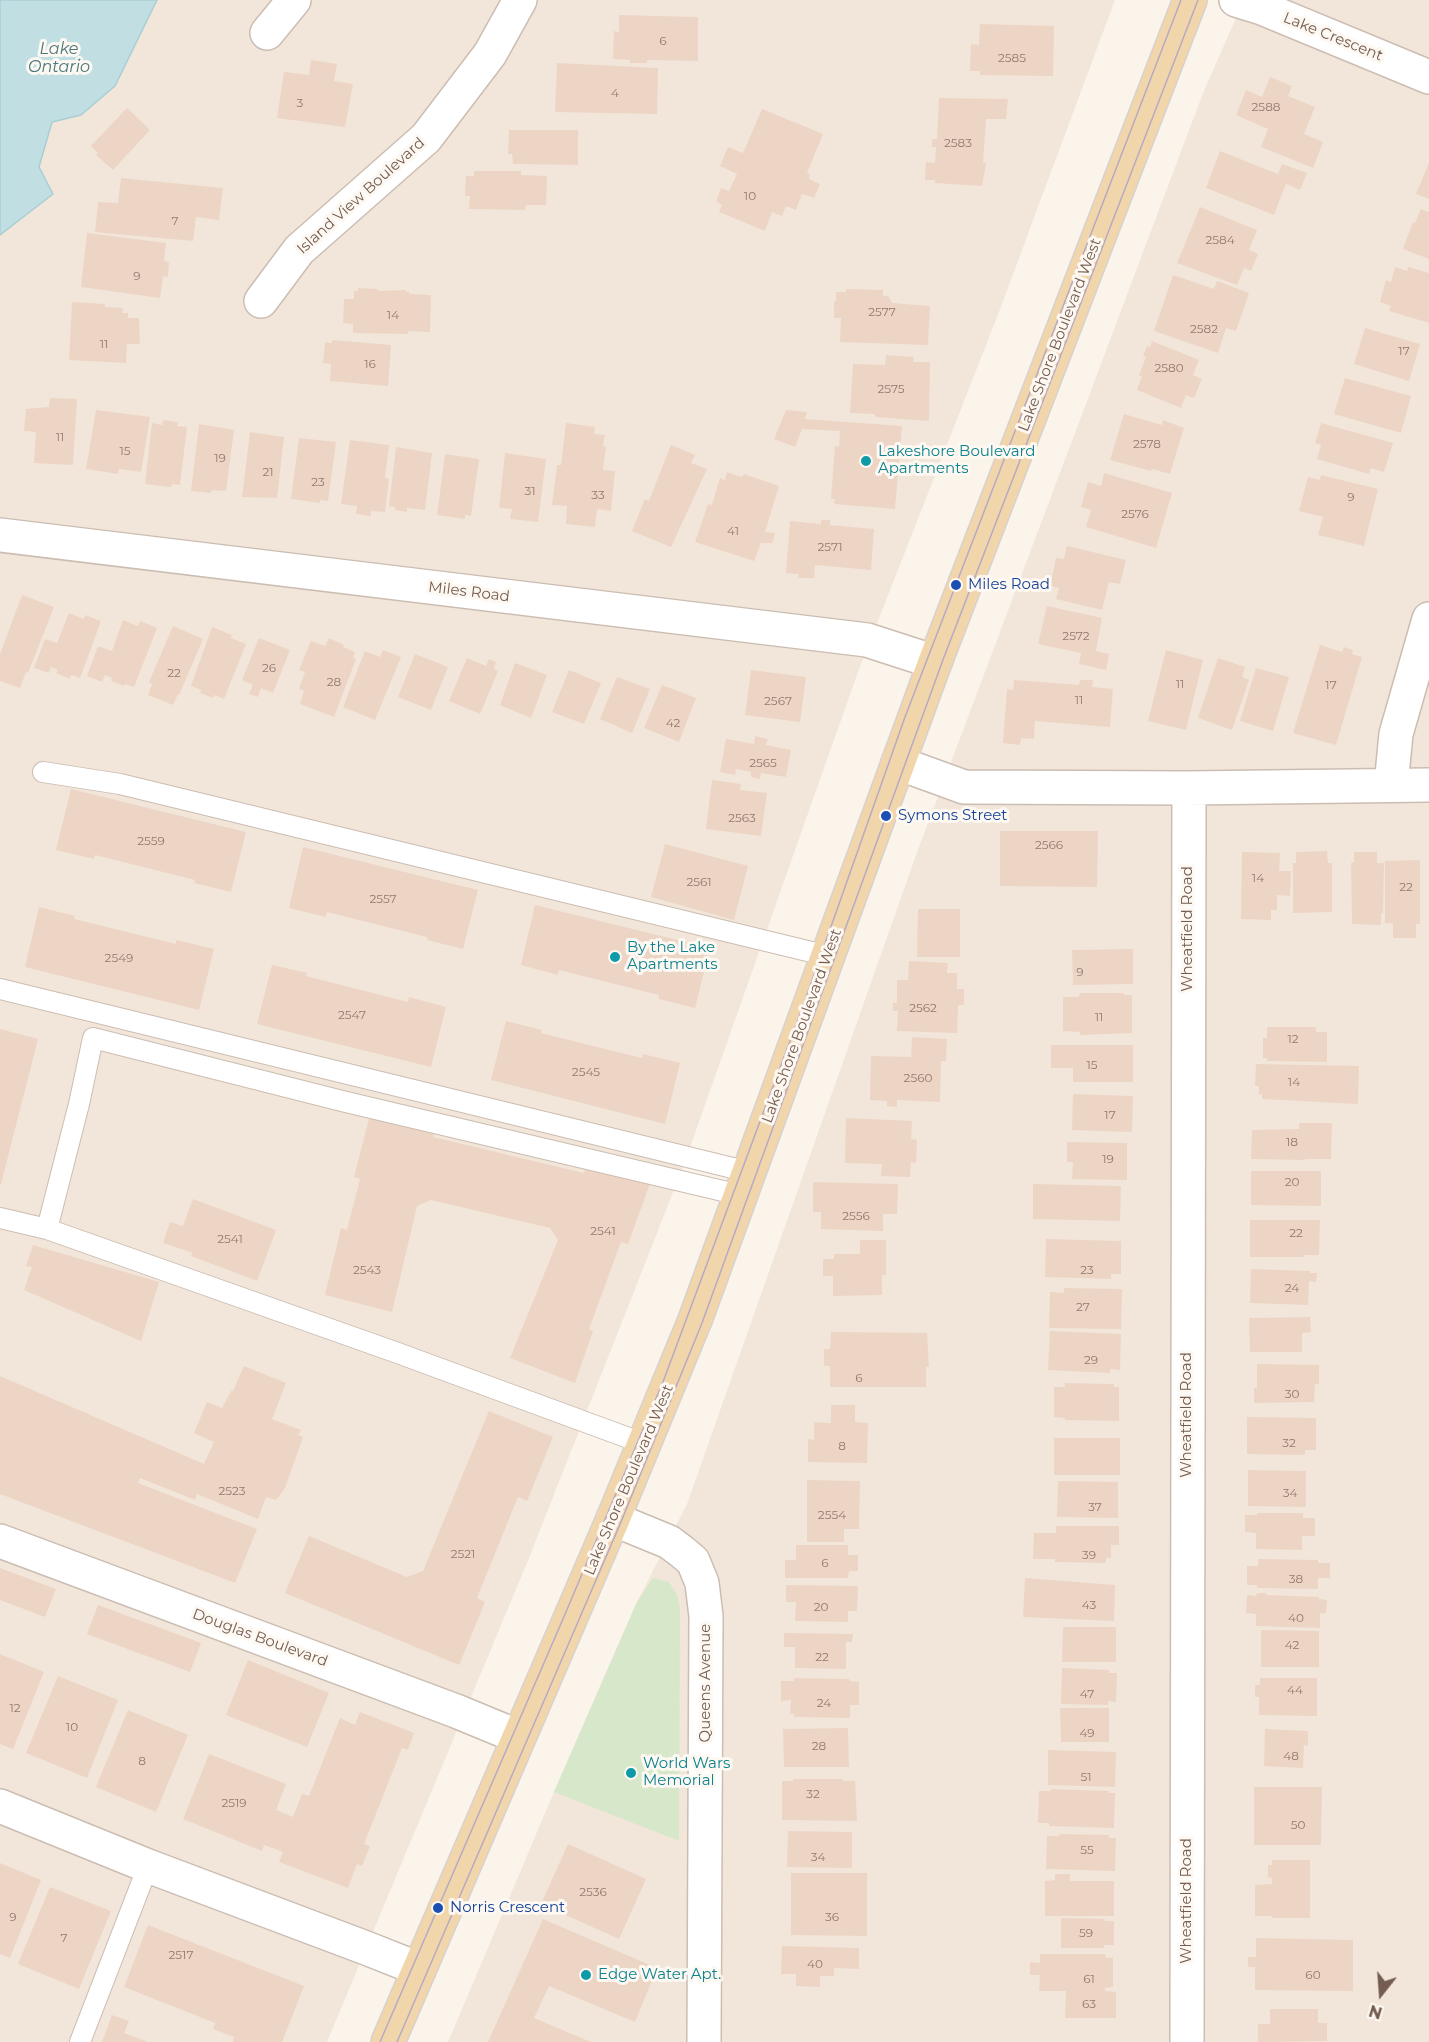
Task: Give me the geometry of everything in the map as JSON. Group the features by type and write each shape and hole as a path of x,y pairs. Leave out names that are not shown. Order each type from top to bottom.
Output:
{"main road":[{"name":"Lake Shore Boulevard West","path":"388,2042 645,1444 694,1320 935,662 1190,0"}],"street":[{"path":"267,33 294,0"},
{"name":"Island View Boulevard","path":"261,301 299,250 426,138 490,54 520,0"},
{"name":"Lake Crescent","path":"1236,0 1262,8 1429,77"},
{"name":"Miles Road","path":"0,535 867,640 935,662"},
{"path":"1391,785 1396,734 1429,619"},
{"path":"898,763 964,787 1189,788 1429,785"},
{"name":"Wheatfield Road","path":"1187,2042 1189,788"},
{"name":"Queens Avenue","path":"613,1519 669,1542 693,1562 702,1583 706,1616 704,2042"},
{"name":"Douglas Boulevard","path":"0,1541 456,1711 519,1737"},
{"path":"0,1806 147,1866 419,1970"}],"lane":[{"path":"43,772 120,784 828,956"},
{"path":"0,989 745,1184"},
{"path":"47,1229 79,1104 93,1038 346,1102 745,1184"},
{"path":"0,1218 47,1229 395,1352 645,1444"},
{"path":"80,2042 147,1866"}],"shaded area":[{"path":"157,0 1115,0 999,312 858,672 683,1167 529,1558 327,2042 0,2042 0,235 53,194 39,167 52,122 81,115 115,86"},
{"path":"1244,0 1429,0 1429,2042 448,2042 636,1604 687,1504 916,855 1203,93"}],"green space":[{"path":"653,1578 669,1582 677,1595 680,1609 679,1841 554,1792 636,1604"}],"water":[{"name":"Lake Ontario","path":"0,0 157,0 115,86 81,115 52,122 39,167 53,194 0,235"}],"building":[{"path":"619,15 698,17 698,61 647,60 647,63 630,63 630,60 613,59 614,31 619,32"},
{"path":"980,24 1054,26 1053,76 980,75 980,71 970,71 971,44 979,45"},
{"path":"311,60 337,64 334,81 353,84 345,127 277,118 284,72 309,75"},
{"path":"557,63 658,68 657,114 555,112"},
{"path":"1270,77 1292,86 1288,96 1315,107 1304,134 1323,142 1313,168 1261,147 1268,129 1236,115 1246,90 1262,97"},
{"path":"939,98 1008,99 1006,119 986,119 983,163 986,163 982,186 935,183 935,180 925,180 926,162 935,163 936,147 932,147 932,139 937,139"},
{"path":"127,108 150,130 113,170 96,155 98,153 91,146"},
{"path":"762,109 823,134 807,173 810,174 809,179 820,184 814,198 802,194 796,210 786,206 782,216 772,212 765,231 719,212 722,205 716,202 721,188 729,191 737,174 720,166 728,147 743,153"},
{"path":"509,130 578,130 578,165 513,164 512,154 508,154"},
{"path":"1220,151 1278,174 1282,164 1307,173 1300,190 1286,184 1274,215 1206,188"},
{"path":"1429,163 1429,199 1416,194"},
{"path":"474,171 521,171 521,175 547,176 546,205 526,205 525,210 469,209 470,196 465,196 466,176 474,176"},
{"path":"121,178 223,188 219,220 196,217 193,241 95,232 98,202 118,203"},
{"path":"1200,207 1257,230 1249,250 1258,254 1251,271 1244,268 1237,285 1177,263"},
{"path":"1421,209 1429,212 1429,259 1403,249 1413,222 1415,223"},
{"path":"87,233 166,243 164,261 169,262 168,277 163,276 160,298 81,287"},
{"path":"1395,267 1407,271 1408,267 1429,273 1429,323 1389,311 1391,306 1380,302 1386,280 1391,282"},
{"path":"1173,275 1214,289 1217,281 1249,293 1236,331 1226,328 1218,353 1154,331"},
{"path":"358,288 378,289 378,291 406,290 409,294 431,295 430,332 353,333 353,324 343,323 344,299 354,299 354,291 358,291"},
{"path":"846,289 883,290 883,296 888,296 892,303 930,306 928,345 840,342 841,318 834,318 834,301 836,301 836,292 846,292"},
{"path":"72,302 105,304 105,307 123,308 122,313 128,313 128,318 139,318 140,344 127,344 126,363 69,360"},
{"path":"1365,328 1420,344 1409,381 1354,364"},
{"path":"332,340 391,345 388,386 330,381 331,364 323,363 325,342 332,343"},
{"path":"1152,341 1199,360 1193,375 1202,379 1194,398 1186,395 1181,408 1137,390 1142,377 1139,375 1146,357 1143,356"},
{"path":"886,355 914,357 913,362 930,362 929,421 850,413 853,364 885,365"},
{"path":"1345,378 1411,396 1401,433 1334,414"},
{"path":"50,398 77,399 73,465 34,463 36,432 24,431 26,409 49,407"},
{"path":"96,410 150,417 141,472 119,469 118,474 86,469"},
{"name":"Lakeshore Boulevard Apartments","path":"786,410 807,412 805,419 902,426 895,509 834,504 835,499 831,499 835,446 839,447 840,431 802,429 795,447 774,439"},
{"path":"1124,414 1162,425 1163,420 1184,428 1170,474 1110,460"},
{"path":"163,420 178,422 177,426 187,427 180,485 172,484 171,487 145,484 152,423 162,425"},
{"path":"566,423 595,427 594,434 605,435 603,470 615,471 611,511 597,509 595,527 566,524 567,506 552,505 557,465 561,465"},
{"path":"1321,423 1393,443 1384,472 1371,468 1369,474 1317,459 1321,445 1315,443"},
{"path":"199,424 234,430 226,491 211,490 211,493 191,491"},
{"path":"250,432 284,437 277,498 242,497"},
{"path":"299,438 336,442 328,501 320,500 320,503 291,499"},
{"path":"350,440 389,445 385,478 389,479 385,512 371,511 371,516 356,514 357,506 341,504"},
{"path":"671,445 695,455 691,463 707,469 671,547 632,531 645,499 649,501"},
{"path":"396,447 432,453 425,510 407,508 407,512 395,510 395,507 389,506"},
{"path":"505,453 546,459 538,522 510,519 512,509 499,508"},
{"path":"445,454 479,459 471,516 465,515 465,519 437,515"},
{"path":"727,472 742,477 744,474 779,486 765,532 775,533 772,543 761,543 754,561 695,542 708,504 712,505 720,478 725,480"},
{"path":"1104,473 1172,493 1156,548 1086,527 1091,510 1081,507 1088,482 1101,486"},
{"path":"1321,475 1378,489 1364,546 1318,535 1323,517 1299,511 1308,477 1320,480"},
{"path":"821,520 830,520 830,525 874,529 871,570 815,565 814,578 798,578 799,574 786,573 790,521 821,524"},
{"path":"1067,546 1126,560 1120,584 1109,582 1102,610 1056,599 1059,588 1050,586 1056,558 1064,559"},
{"path":"22,595 54,607 20,688 0,681 0,654"},
{"path":"1047,606 1102,618 1096,651 1109,654 1106,670 1079,664 1081,653 1038,644"},
{"path":"69,613 84,619 85,615 101,621 80,678 71,675 70,679 56,673 58,670 51,667 49,673 34,668 45,639 57,643"},
{"path":"123,620 138,626 140,621 157,628 134,687 111,681 112,678 105,675 102,682 87,676 98,646 112,651"},
{"path":"173,626 203,639 173,705 148,695 152,684 149,682"},
{"path":"212,627 246,644 224,699 200,693 201,690 191,686"},
{"path":"259,638 290,650 273,693 261,688 258,697 249,694 253,685 242,680"},
{"path":"329,638 355,652 353,658 356,659 334,717 300,704 304,691 299,689 305,672 299,670 311,641 325,646"},
{"path":"1320,645 1342,652 1344,647 1353,650 1352,654 1362,657 1336,745 1293,733"},
{"path":"383,650 401,657 375,720 343,707 365,651 380,657"},
{"path":"1166,650 1203,660 1186,730 1148,721"},
{"path":"415,654 448,667 431,710 398,697"},
{"path":"467,658 486,666 489,659 496,662 494,669 498,671 480,714 449,701"},
{"path":"1218,658 1245,667 1242,677 1249,680 1232,730 1198,718"},
{"path":"515,663 547,675 531,718 500,705"},
{"path":"1256,668 1289,677 1273,731 1240,721"},
{"path":"569,670 601,683 584,724 552,712"},
{"path":"751,670 806,677 800,722 745,715"},
{"path":"617,677 650,689 632,733 600,719"},
{"path":"1014,680 1079,685 1080,680 1093,680 1092,687 1113,689 1110,727 1035,721 1034,739 1021,738 1020,745 1003,743 1007,689 1013,690"},
{"path":"662,685 696,698 679,742 644,728"},
{"path":"755,736 768,739 766,745 791,750 786,777 761,773 760,779 751,777 751,772 736,769 735,775 720,772 726,739 754,744"},
{"path":"712,780 741,784 740,790 767,793 761,836 706,829"},
{"path":"71,789 246,832 231,892 194,883 195,880 95,855 94,859 56,850"},
{"path":"1000,831 1098,831 1097,887 1000,886"},
{"name":"By the Lake Apartments","path":"665,844 748,866 734,920 651,897"},
{"path":"303,847 478,890 463,949 427,940 427,937 327,912 326,917 289,908"},
{"path":"1327,851 1328,863 1332,863 1332,912 1293,913 1293,863 1296,863 1296,852"},
{"path":"1242,852 1280,853 1279,871 1291,871 1290,896 1277,895 1277,910 1271,910 1271,920 1241,919"},
{"path":"1354,852 1377,852 1377,863 1384,863 1381,925 1352,924 1351,863 1354,862"},
{"path":"1420,860 1420,924 1416,924 1416,938 1393,938 1393,923 1385,923 1385,861"},
{"name":"By the Lake Apartments","path":"535,905 710,948 695,1008 659,999 659,995 559,970 558,975 521,965"},
{"path":"39,907 75,916 74,919 176,944 176,940 214,949 199,1010 25,967"},
{"path":"918,909 960,909 960,957 917,957"},
{"path":"1133,949 1133,984 1073,985 1072,950"},
{"path":"909,961 948,963 947,973 957,973 957,989 964,989 964,1005 958,1005 957,1033 897,1031 898,1011 893,1011 893,1003 897,1003 897,980 908,980"},
{"path":"272,965 408,1002 409,997 446,1007 431,1067 257,1024"},
{"path":"1080,993 1132,995 1132,1033 1080,1035 1080,1032 1063,1031 1063,997 1079,997"},
{"path":"506,1021 542,1030 541,1033 642,1058 643,1054 680,1063 665,1124 491,1080"},
{"path":"1267,1027 1316,1027 1316,1032 1327,1032 1327,1062 1267,1061 1267,1058 1263,1058 1263,1038 1267,1038"},
{"path":"0,1029 38,1039 1,1184 0,1184"},
{"path":"912,1037 947,1039 946,1061 941,1061 940,1102 897,1100 897,1107 887,1106 887,1101 870,1100 871,1056 911,1057"},
{"path":"1051,1045 1133,1045 1133,1082 1073,1082 1073,1068 1051,1068"},
{"path":"1256,1064 1359,1066 1358,1104 1262,1099 1262,1094 1259,1095 1259,1086 1255,1086"},
{"path":"1073,1094 1133,1096 1132,1132 1072,1130"},
{"path":"370,1115 435,1130 433,1137 584,1173 586,1166 651,1181 628,1244 621,1242 589,1329 593,1331 575,1383 510,1358 558,1240 550,1228 431,1200 417,1206 392,1312 325,1295 341,1228 347,1230 360,1179 354,1177"},
{"path":"846,1118 912,1121 911,1139 917,1140 916,1163 911,1162 910,1177 881,1176 882,1164 845,1163"},
{"path":"1299,1123 1332,1123 1331,1159 1251,1159 1252,1130 1299,1129"},
{"path":"1067,1142 1127,1143 1127,1180 1072,1179 1073,1162 1067,1162"},
{"path":"1251,1171 1321,1171 1321,1206 1251,1205"},
{"path":"813,1182 898,1184 897,1214 883,1214 883,1231 821,1229 821,1212 813,1212"},
{"path":"1033,1184 1121,1186 1120,1221 1033,1219"},
{"path":"193,1199 276,1230 257,1281 191,1256 193,1253 163,1243 170,1222 183,1226"},
{"path":"1250,1220 1320,1220 1319,1255 1250,1257"},
{"path":"1046,1239 1121,1241 1121,1274 1111,1274 1111,1279 1045,1277"},
{"path":"860,1240 886,1240 886,1275 882,1275 882,1295 833,1296 833,1276 823,1276 823,1259 834,1259 834,1254 860,1254"},
{"path":"33,1245 159,1282 141,1341 24,1290 32,1267 26,1266"},
{"path":"1251,1269 1317,1273 1316,1282 1309,1281 1308,1305 1250,1303"},
{"path":"1064,1288 1122,1289 1121,1329 1049,1328 1050,1292 1064,1293"},
{"path":"1310,1317 1311,1332 1302,1333 1302,1352 1250,1352 1249,1318"},
{"path":"1050,1331 1121,1334 1120,1370 1110,1369 1110,1373 1048,1370"},
{"path":"831,1332 927,1333 929,1367 926,1367 926,1387 830,1387 830,1366 824,1366 824,1349 830,1349"},
{"path":"1257,1364 1319,1365 1319,1384 1315,1384 1314,1402 1254,1403 1254,1388 1257,1388"},
{"path":"244,1366 286,1383 272,1419 301,1430 298,1435 303,1437 285,1488 276,1500 266,1497 258,1519 197,1494 195,1500 140,1478 138,1483 257,1529 235,1583 0,1494 0,1376 204,1464 214,1442 194,1433 207,1402 222,1408 233,1391"},
{"path":"1065,1383 1114,1384 1114,1387 1119,1387 1119,1421 1065,1420 1065,1418 1054,1417 1054,1387 1065,1387"},
{"path":"831,1405 855,1405 855,1422 868,1423 867,1463 808,1462 808,1439 814,1440 814,1422 831,1423"},
{"path":"489,1411 553,1437 527,1501 518,1497 477,1598 485,1602 459,1665 285,1593 309,1536 407,1577 423,1571"},
{"path":"1247,1417 1316,1418 1316,1450 1305,1450 1305,1455 1247,1454"},
{"path":"1054,1438 1120,1438 1120,1475 1054,1475"},
{"path":"1248,1470 1306,1471 1306,1507 1248,1506"},
{"path":"807,1480 860,1481 859,1529 844,1529 844,1542 807,1542"},
{"path":"1058,1481 1118,1482 1118,1518 1057,1517"},
{"path":"1257,1513 1303,1513 1303,1518 1315,1518 1315,1536 1302,1536 1302,1550 1256,1549 1256,1533 1245,1532 1245,1515 1257,1515"},
{"path":"1056,1526 1119,1526 1119,1545 1111,1545 1111,1558 1106,1558 1106,1563 1033,1559 1034,1533 1056,1533"},
{"path":"796,1545 848,1545 848,1555 858,1555 858,1571 849,1571 848,1578 785,1578 785,1560 796,1560"},
{"path":"1258,1559 1318,1560 1318,1563 1330,1563 1330,1578 1318,1578 1318,1589 1257,1588 1257,1585 1247,1585 1247,1566 1258,1566"},
{"path":"0,1568 56,1589 45,1617 0,1600"},
{"path":"1025,1578 1115,1585 1114,1621 1023,1617"},
{"path":"786,1585 858,1586 857,1611 848,1611 848,1622 795,1621 796,1602 786,1602"},
{"path":"1257,1593 1319,1597 1319,1599 1327,1600 1326,1613 1320,1614 1320,1628 1256,1626 1256,1614 1246,1613 1247,1595 1256,1596"},
{"path":"98,1605 201,1643 190,1672 87,1634"},
{"path":"1063,1627 1116,1627 1116,1662 1062,1662"},
{"path":"1261,1630 1319,1631 1319,1667 1261,1667"},
{"path":"784,1633 853,1634 852,1642 846,1642 846,1669 795,1668 795,1647 784,1647"},
{"path":"0,1654 44,1672 13,1749 0,1744"},
{"path":"248,1660 329,1693 307,1747 226,1715"},
{"path":"1062,1668 1109,1670 1109,1673 1117,1673 1116,1702 1108,1701 1108,1705 1061,1704"},
{"path":"58,1676 118,1700 87,1778 26,1753"},
{"path":"794,1678 849,1679 859,1682 859,1705 850,1705 850,1718 794,1717 794,1714 790,1714 791,1700 781,1701 781,1681 794,1681"},
{"path":"1260,1678 1317,1678 1317,1716 1259,1715 1259,1697 1255,1697 1255,1685 1260,1685"},
{"path":"1060,1708 1109,1708 1109,1742 1061,1742"},
{"path":"128,1710 188,1735 156,1812 96,1787"},
{"path":"360,1712 414,1733 408,1750 402,1748 364,1844 370,1846 362,1866 357,1864 348,1888 279,1862 283,1852 264,1845 262,1851 183,1819 209,1754 286,1784 276,1810 293,1817 302,1794 309,1796 340,1718 355,1725"},
{"path":"848,1728 849,1767 784,1767 783,1729"},
{"path":"1265,1729 1308,1731 1308,1746 1304,1745 1303,1768 1264,1766"},
{"path":"1048,1750 1116,1752 1115,1787 1048,1785"},
{"path":"793,1779 855,1781 857,1821 782,1820 782,1781 793,1781"},
{"path":"1254,1787 1322,1787 1321,1845 1254,1845"},
{"path":"1051,1789 1115,1793 1114,1828 1049,1826 1049,1823 1038,1823 1039,1791 1051,1791"},
{"path":"788,1831 852,1832 852,1868 787,1867"},
{"path":"1060,1834 1109,1835 1109,1838 1116,1838 1115,1871 1046,1869 1047,1836 1059,1836"},
{"path":"568,1844 646,1879 619,1939 541,1904"},
{"path":"1272,1860 1310,1860 1310,1918 1255,1916 1255,1885 1272,1884 1272,1878 1268,1877 1268,1865 1272,1865"},
{"path":"0,1863 41,1880 10,1958 0,1954"},
{"path":"791,1873 867,1873 867,1936 791,1935"},
{"path":"1055,1874 1070,1874 1070,1881 1114,1881 1114,1916 1045,1916 1045,1881 1055,1880"},
{"path":"50,1887 111,1911 79,1989 18,1964"},
{"path":"1061,1918 1114,1921 1114,1945 1104,1945 1104,1948 1061,1948"},
{"name":"Edge Water Apt.","path":"543,1919 657,1968 635,2022 549,1986 534,2018 591,2042 488,2042"},
{"path":"148,1925 304,1986 282,2042 233,2042 234,2037 213,2029 215,2023 124,1987"},
{"path":"1256,1938 1353,1940 1353,1991 1255,1990 1255,1967 1248,1967 1248,1957 1256,1957"},
{"path":"782,1946 859,1948 859,1969 834,1968 834,1976 820,1976 820,1987 796,1986 796,1974 781,1974"},
{"path":"1040,1954 1105,1954 1106,1958 1113,1957 1113,1987 1105,1988 1105,1991 1116,1992 1116,2018 1065,2018 1066,1991 1039,1991 1040,1975 1030,1975 1030,1962 1040,1963"},
{"path":"1270,2009 1318,2009 1318,2023 1327,2023 1327,2041 1258,2042 1258,2024 1270,2024"},
{"path":"112,2015 129,2021 124,2033 148,2042 102,2042"}],"tram line":[{"path":"380,2042 663,1382 803,1006 905,717 1181,0"},
{"path":"397,2042 621,1522 702,1323 944,657 1198,0"}],"place":[{"name":"Lakeshore Boulevard Apartments","path":"866,461"},
{"name":"Miles Road","path":"956,585"},
{"name":"Symons Street","path":"886,816"},
{"name":"By the Lake Apartments","path":"615,957"},
{"name":"World Wars Memorial","path":"631,1773"},
{"name":"Norris Crescent","path":"438,1908"},
{"name":"Edge Water Apt.","path":"586,1975"}]}
